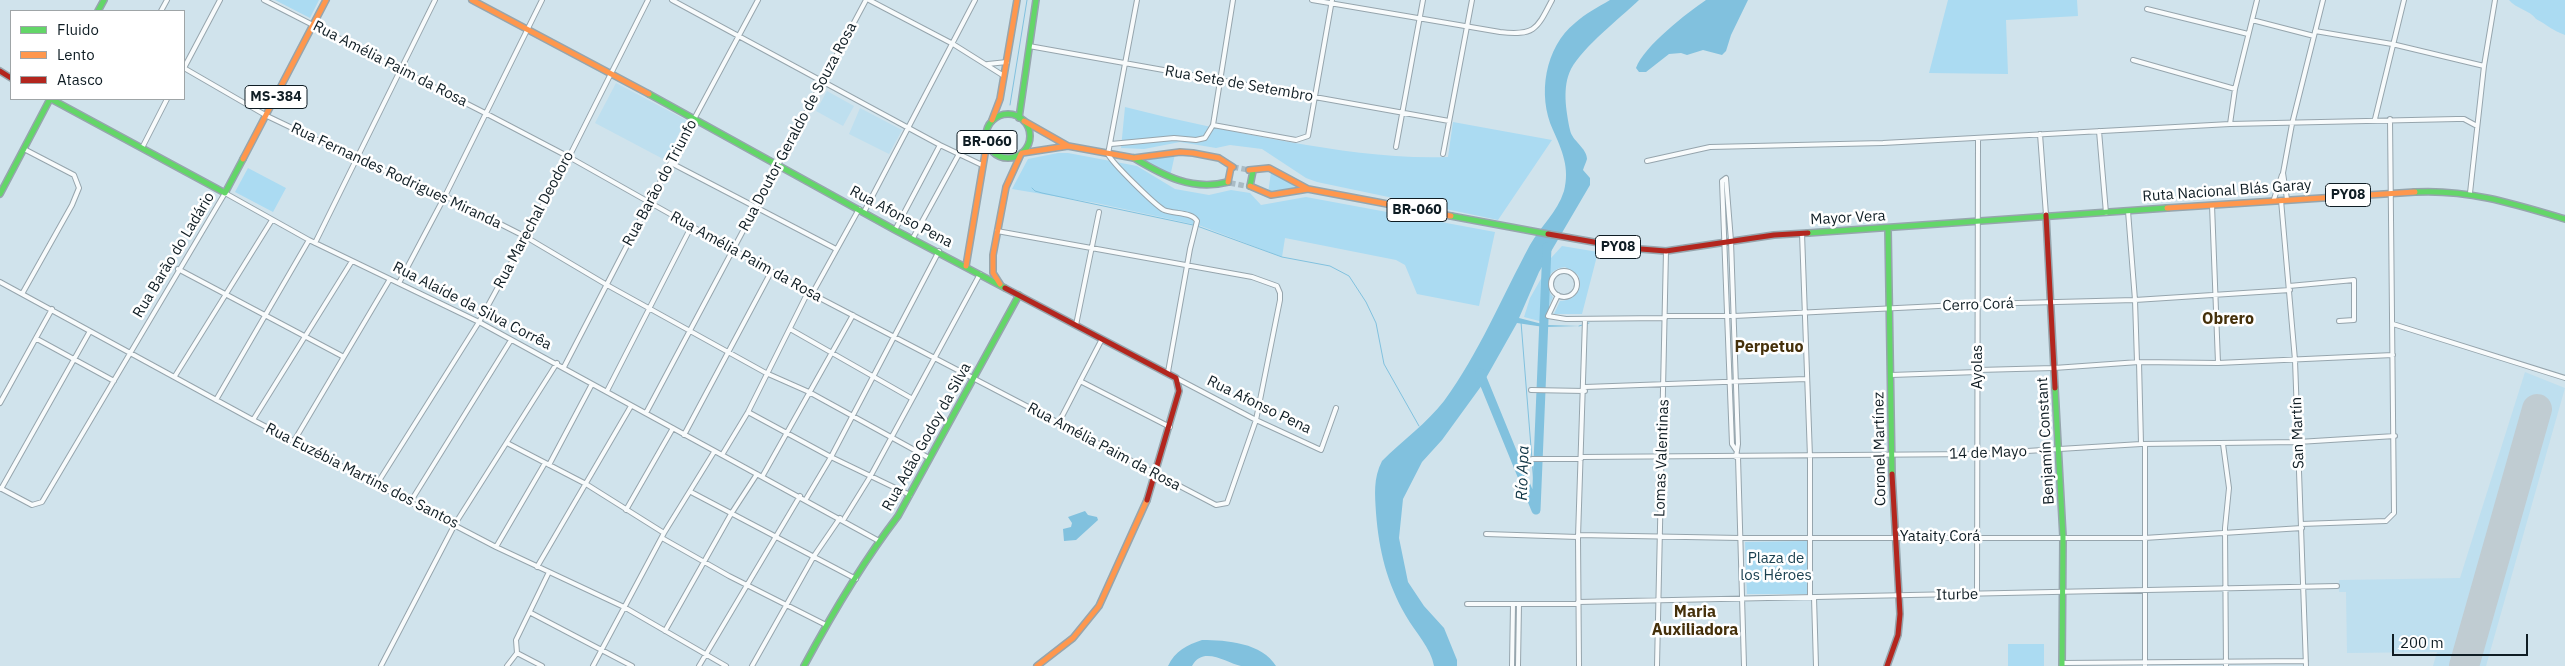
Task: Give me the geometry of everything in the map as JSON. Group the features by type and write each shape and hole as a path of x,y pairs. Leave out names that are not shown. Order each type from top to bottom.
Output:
{"main road":[{"name":"Rua Barão do Ladário","path":"225,193 326,0"},
{"name":"Rua Afonso Pena","path":"472,0 695,118 895,230 939,251 1018,295 1168,372 1176,378"},
{"name":"BR-060","path":"1017,0 1007,62 992,122 987,132 987,142 993,152 1004,158 1068,146"},
{"name":"BR-060","path":"1022,154 1030,137 1022,119 1029,46 1036,0"},
{"path":"0,194 49,100"},
{"name":"Rua Alaíde da Silva Corrêa","path":"52,100 225,193"},
{"name":"BR-060","path":"992,122 1008,114 1022,119 1068,146 1134,158 1180,152 1214,156 1232,167 1229,183 1210,187 1174,181 1134,158"},
{"path":"966,266 987,142"},
{"path":"1000,284 993,273 992,264 997,231 1006,187 1022,154"},
{"name":"BR-060","path":"1308,189 1270,196 1258,193 1248,186 1251,170 1269,168 1308,189 1548,234"},
{"name":"Ruta Nacional Blás Garay","path":"2128,211 2390,192 2470,193 2500,199 2565,219"},
{"name":"Mayor Vera","path":"1548,234 1635,249 1666,251 1802,232 1888,229 2128,211"},
{"name":"Benjamín Constant","path":"2046,216 2063,538 2062,665"},
{"name":"Coronel Martínez","path":"1888,229 1891,455 1900,595 1899,629 1888,666"},
{"name":"Rua Adão Godoy da Silva","path":"804,666 826,625 879,541 898,516 975,378 1018,295"},
{"path":"1037,666 1073,638 1099,606 1157,475 1179,391 1176,378"}],"street":[{"path":"185,66 220,0"},
{"name":"Rua Amélia Paim da Rosa","path":"264,0 569,157 810,293 975,378 1058,424 1216,504 1224,505 1230,500 1256,420"},
{"path":"315,243 435,0"},
{"path":"399,283 445,196 542,0"},
{"name":"Rua Marechal Deodoro","path":"376,484 479,322 569,157 648,0"},
{"path":"672,0 940,145 982,165"},
{"name":"Rua Barão do Triunfo","path":"564,368 649,203 758,0"},
{"path":"868,0 953,44 988,64 1004,76"},
{"name":"Rua Doutor Geraldo de Souza Rosa","path":"646,413 754,207 868,0"},
{"path":"722,455 748,412 766,373 810,293 861,211 908,127 975,0"},
{"path":"1137,0 1127,64 1108,154 1121,171 1159,206 1174,213 1193,216 1197,223 1187,266 1168,372"},
{"path":"1111,144 1174,138 1203,139 1213,125 1233,0"},
{"path":"1312,0 1526,34 1536,29 1552,0"},
{"path":"1396,147 1423,0"},
{"path":"1443,154 1472,0"},
{"path":"2230,124 2235,89 2257,0"},
{"path":"2274,200 2283,173 2292,124 2323,0"},
{"path":"2375,120 2404,0"},
{"path":"2470,193 2484,66 2495,0"},
{"path":"1213,125 1296,140 1308,136 1331,2"},
{"path":"2147,9 2248,34"},
{"path":"2252,20 2315,34 2392,44 2484,66"},
{"name":"Rua Sete de Setembro","path":"1029,46 1449,121"},
{"path":"2133,60 2235,89"},
{"path":"988,64 1007,62"},
{"name":"Rua Fernandes Rodrigues Miranda","path":"185,69 266,116 357,159 445,196 526,237 607,285 766,373 810,392 929,458"},
{"path":"142,148 167,100"},
{"path":"1647,161 1710,147 1883,144 2230,124 2292,124 2457,118 2464,119 2477,126"},
{"path":"2390,119 2395,436"},
{"path":"2099,131 2106,213"},
{"path":"2040,134 2046,216"},
{"name":"Ayolas","path":"1977,595 1978,139"},
{"path":"895,230 940,145"},
{"path":"22,294 72,205 79,188 74,175 24,149"},
{"path":"913,238 959,154"},
{"path":"672,163 836,249"},
{"name":"San Martín","path":"2283,173 2295,360 2306,664"},
{"path":"1736,450 1738,444 1734,316 1729,241 1722,181 1724,179 1728,181 1729,241 1730,382 1732,444 1736,450 1737,457 1744,666"},
{"name":"Rua Alaíde da Silva Corrêa","path":"225,193 309,240 479,322 607,391 714,452 842,518 879,541"},
{"name":"Rua Barão do Ladário","path":"1,488 26,502 36,505 42,502 131,353 178,269 225,193"},
{"path":"2212,205 2218,362"},
{"path":"2128,211 2143,444 2146,591 2145,664"},
{"path":"1076,325 1098,212"},
{"path":"175,376 272,220"},
{"path":"607,391 691,227"},
{"path":"997,231 1252,277 1277,286 1280,300 1256,420"},
{"path":"1802,232 1810,457 1812,597 1816,666"},
{"path":"216,400 309,240"},
{"path":"806,499 831,457 939,251"},
{"name":"Lomas Valentinas","path":"1657,666 1666,251"},
{"path":"253,420 352,261"},
{"path":"178,269 342,356"},
{"path":"684,435 771,272"},
{"name":"Cerro Corá","path":"1558,272 1570,273 1576,279 1574,292 1567,296 1558,295 1552,290 1552,278 1558,272"},
{"path":"752,666 814,556 870,477 911,398 980,274"},
{"path":"294,441 342,356 390,279"},
{"name":"Cerro Corá","path":"1558,295 1548,316 1585,322 1979,304 2215,296 2354,280 2354,320 2339,321"},
{"name":"Rua Euzébia Martins dos Santos","path":"0,282 253,420 456,524 496,547 624,606 705,656 726,666"},
{"path":"0,403 52,309"},
{"path":"762,477 853,315"},
{"path":"1580,666 1578,536 1585,389 1585,322"},
{"path":"2393,324 2565,378"},
{"path":"790,329 911,398"},
{"path":"1,488 90,331"},
{"path":"37,338 73,360 114,381"},
{"path":"1058,424 1102,339"},
{"path":"411,501 511,340"},
{"path":"1891,375 2054,368 2138,362 2295,360 2393,355"},
{"path":"381,666 456,524 556,364"},
{"name":"Rua Afonso Pena","path":"1176,378 1256,420 1321,450 1336,408"},
{"path":"1530,390 1806,379"},
{"path":"1080,381 1170,427"},
{"path":"496,547 547,464 592,384"},
{"path":"536,567 631,406"},
{"path":"748,412 870,477 910,495"},
{"path":"626,510 673,428"},
{"name":"14 de Mayo","path":"1532,459 1978,454 2059,451 2143,444 2298,442 2395,436"},
{"name":"Yataity Corá","path":"1486,534 1740,538 2144,538 2386,521 2392,518 2395,510 2395,436"},
{"path":"507,442 586,484 664,533"},
{"path":"2223,444 2229,488 2225,532 2226,664"},
{"path":"593,666 664,533 714,452"},
{"path":"664,631 731,514 757,474"},
{"path":"691,492 856,579"},
{"path":"699,666 800,496"},
{"path":"662,538 704,562 826,625"},
{"path":"508,666 517,653 516,640 549,572"},
{"name":"Iturbe","path":"1467,604 1977,595 2337,586"},
{"path":"1512,666 1513,604"},
{"path":"1518,666 1519,604"},
{"path":"531,612 632,666"},
{"path":"517,653 542,666"},
{"path":"2062,665 2306,664"}],"shaded area":[{"path":"1610,0 1639,0 1584,51 1571,69 1566,83 1566,107 1570,130 1586,155 1587,159 1583,170 1590,178 1590,185 1539,272 1519,318 1546,325 1580,326 1544,327 1517,323 1482,385 1442,440 1422,462 1403,499 1399,538 1408,582 1424,606 1444,628 1457,660 1457,666 1434,666 1426,646 1399,604 1385,566 1379,540 1376,513 1375,487 1377,474 1382,461 1430,417 1457,383 1530,245 1561,199 1566,183 1566,167 1545,102 1547,72 1557,45 1565,33 1583,17"},
{"path":"1706,0 1748,0 1731,35 1726,51 1722,55 1703,50 1687,55 1681,53 1669,54 1646,72 1639,72 1636,68 1641,59 1657,40"},
{"path":"616,83 686,120 665,160 595,123"},
{"path":"827,91 854,106 843,126 816,111"},
{"path":"860,108 902,130 889,154 849,134"},
{"path":"2525,372 2565,388 2486,666 2433,666 2437,652 2347,653 2346,592 2339,592 2339,580 2460,578"},
{"path":"1085,511 1088,515 1097,517 1098,520 1076,540 1064,541 1063,529 1071,527 1072,523 1068,517"},
{"path":"1202,640 1243,644 1262,652 1276,666 1241,666 1209,656 1202,657 1192,666 1168,666 1174,656 1182,649"}],"green space":[{"path":"275,0 319,0 310,18"},
{"path":"1948,0 2077,0 2078,16 2006,20 2008,74 1929,73"},
{"path":"2509,0 2565,0 2565,35 2515,6"},
{"path":"1125,107 1186,122 1268,138 1388,156 1448,157 1453,122 1552,140 1498,220 1317,182 1306,178 1262,149 1230,145 1216,148 1180,142 1144,149 1121,148"},
{"path":"1068,153 1137,166 1175,189 1209,195 1231,190 1250,193 1261,205 1306,197 1495,232 1479,306 1417,294 1405,265 1396,260 1285,238 1282,257 1201,226 1096,203 1012,189 1028,159"},
{"path":"1175,154 1170,177 1144,160"},
{"path":"248,168 286,188 273,212 235,192"},
{"path":"1271,172 1298,188 1268,194"},
{"path":"1562,246 1598,252 1582,314 1554,314 1560,301 1570,299 1579,290 1580,280 1578,275 1565,267 1554,271 1548,278 1548,287 1553,297 1543,322 1524,317 1530,298 1551,258"},
{"name":"Plaza de los Héroes","path":"1807,541 1807,594 1747,594 1745,542"},
{"path":"2008,644 2044,644 2044,666 2008,666"}],"waterway":[{"path":"1010,105 1027,0"},
{"path":"1032,188 1042,193 1193,225"},
{"path":"1197,226 1282,257 1330,266 1349,276 1366,302 1376,323 1384,364 1419,426"},
{"name":"Río Apa","path":"1480,373 1536,510 1547,247"},
{"path":"1521,322 1536,510"},
{"path":"1579,326 1589,323"}],"runway":[{"path":"2464,666 2537,409"}],"tunnel":[{"path":"1233,167 1249,170"},
{"path":"1230,183 1246,186"}],"traffic: fast":[{"path":"99,10 104,0"},
{"path":"1019,118 1036,0"},
{"path":"649,94 895,230 1005,288"},
{"path":"0,194 49,100"},
{"path":"53,100 225,193 243,159"},
{"path":"1008,114 1020,118 1026,124 1030,136 1026,148 1020,154 1008,158 996,154 990,148 986,136 990,124 996,118 1008,114"},
{"path":"1134,158 1167,176 1190,183 1202,185 1228,182"},
{"path":"1250,186 1253,171"},
{"path":"2415,192 2473,195 2510,203 2565,219"},
{"path":"1808,233 2167,208"},
{"path":"1451,216 1548,234"},
{"path":"1888,229 1892,474"},
{"path":"804,666 848,589 898,516 1019,295"},
{"path":"2055,388 2063,537 2062,666"}],"traffic: slow":[{"path":"243,159 326,0"},
{"path":"472,0 649,94"},
{"path":"992,120 1000,99 1017,0"},
{"path":"1024,121 1068,146 1134,158 1180,152 1193,153 1219,158 1233,167"},
{"path":"966,266 987,142"},
{"path":"1022,153 1068,146"},
{"path":"1000,284 993,273 993,255 1006,187 1021,154"},
{"path":"1228,182 1231,167"},
{"path":"1249,170 1269,168 1308,189 1451,216"},
{"path":"1250,186 1271,195 1308,189"},
{"path":"2167,208 2415,192"},
{"path":"1037,666 1073,638 1099,606 1147,500"}],"traffic: jam":[{"path":"0,71 10,77"},
{"path":"2046,215 2055,388"},
{"path":"1548,234 1628,248 1666,251 1774,235 1808,233"},
{"path":"1005,288 1176,378 1179,391 1147,500"},
{"path":"1887,666 1898,635 1900,614 1892,474"}],"district":[{"name":"Obrero","path":"2228,319"},
{"name":"Perpetuo","path":"1769,347"},
{"name":"Maria Auxiliadora","path":"1695,621"}]}
